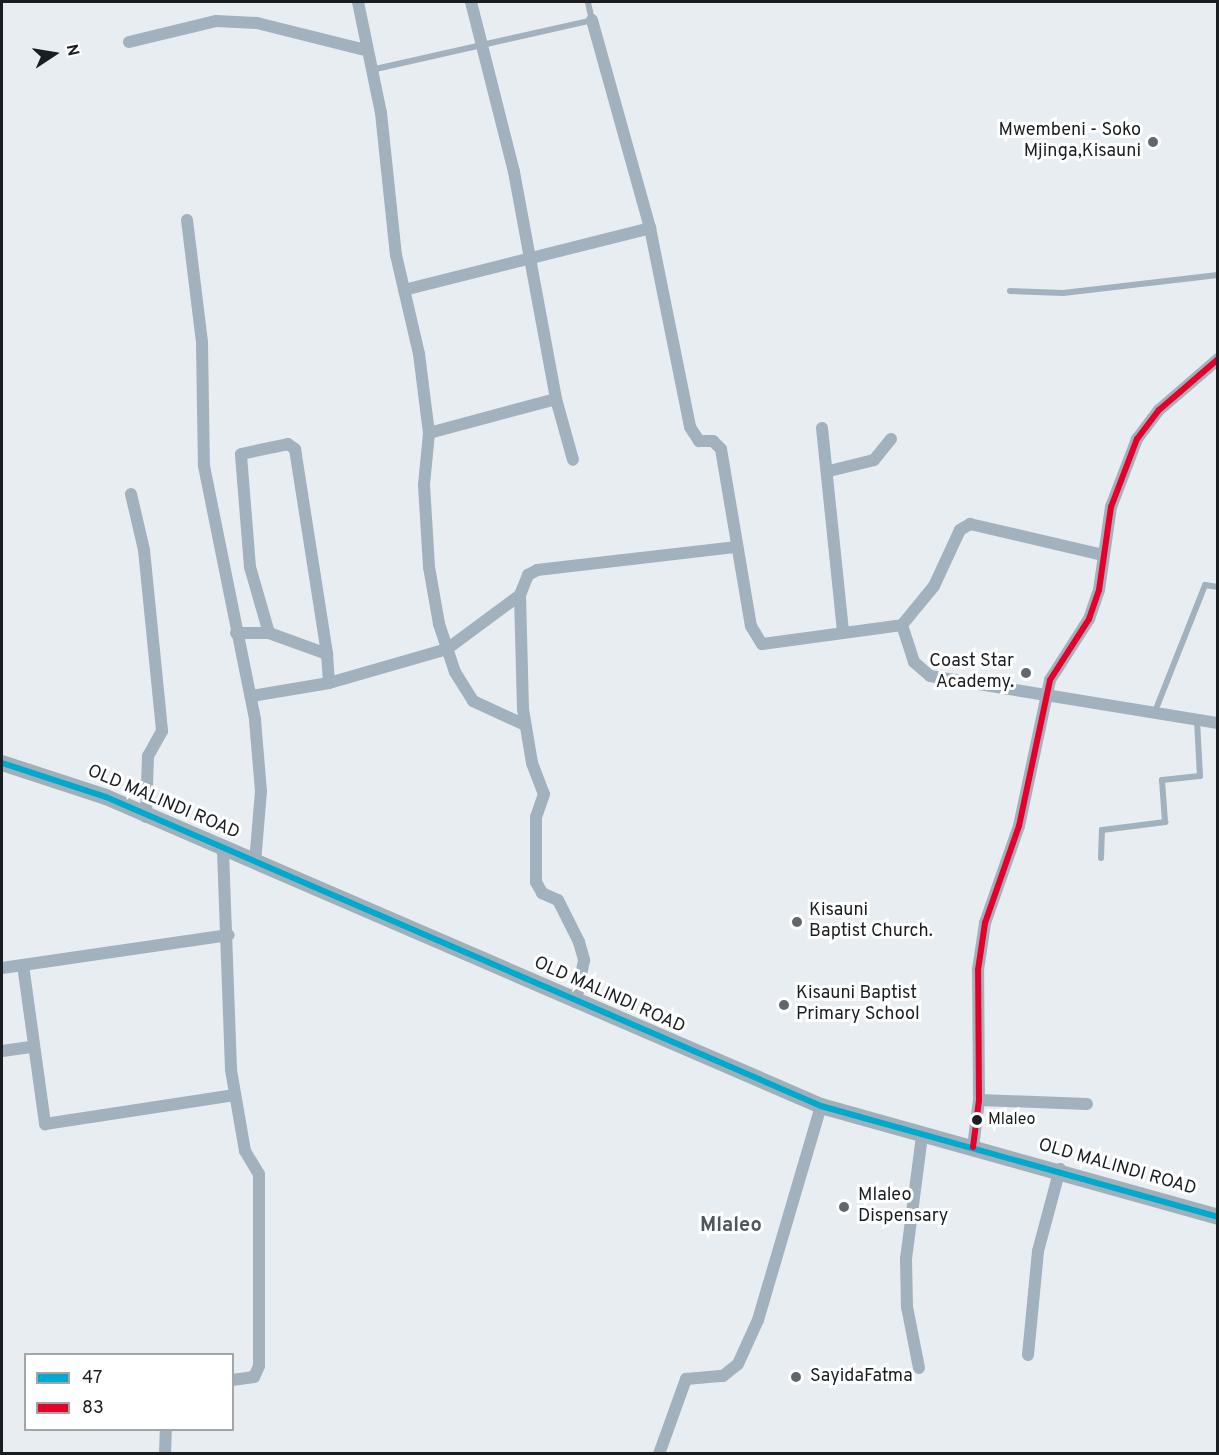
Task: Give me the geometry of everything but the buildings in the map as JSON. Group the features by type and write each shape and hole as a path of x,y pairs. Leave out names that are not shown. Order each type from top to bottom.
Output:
{"main road":[{"name":"OLD MALINDI ROAD","path":"2,763 106,797 224,851 821,1106 922,1135 1060,1170 1218,1217"}],"street":[{"path":"358,2 429,433 424,485 429,567 447,649 473,700 525,725"},
{"path":"471,2 484,46 531,261 555,399 573,460"},
{"path":"592,20 650,228 690,427 699,441 721,448 751,626 762,644 843,630 902,625 934,586 960,530 970,524 1103,555"},
{"path":"129,42 216,21 257,23 365,50"},
{"path":"187,220 202,343 204,466 236,633 252,696 261,791 255,863"},
{"path":"404,290 531,261 650,228"},
{"path":"973,1147 979,1100 976,1010 985,923 1019,826 1047,697 1057,662 1089,619 1121,471 1137,439 1158,410 1218,359"},
{"path":"429,433 555,399"},
{"path":"822,428 829,471 843,630"},
{"path":"829,471 874,460 891,438"},
{"path":"269,633 250,567 241,454 288,444 296,450 327,654 329,683"},
{"path":"131,494 144,550 162,731 148,756 146,817"},
{"path":"576,1002 584,960 579,942 563,906 542,893 536,882 536,817 544,794 525,725 520,595 528,575 537,570 738,547"},
{"path":"252,696 329,683 447,649 520,595"},
{"path":"902,625 914,662 930,676 1047,697 1218,723"},
{"path":"236,633 269,633 327,654"},
{"path":"224,851 235,1095 245,1151 259,1174 259,1366 254,1377 234,1380"},
{"path":"2,968 229,935"},
{"path":"23,965 31,1047 45,1124 235,1095"},
{"path":"2,1051 31,1047"},
{"path":"979,1100 1087,1104"},
{"path":"658,1454 686,1379 723,1376 738,1364 758,1320 821,1106"},
{"path":"919,1368 907,1307 906,1259 922,1135"},
{"path":"1028,1354 1038,1251 1060,1170"},
{"path":"165,1454 166,1431"}],"lane":[{"path":"370,70 592,20 588,2"},
{"path":"1010,291 1063,293 1218,275"},
{"path":"1154,714 1205,585 1218,587"},
{"path":"1101,858 1102,830 1165,822 1162,780 1200,776 1197,720"}],"transit line":[{"name":"83","path":"973,1147 979,1100 978,970 985,923 1019,826 1050,680 1089,619 1099,590 1111,507 1137,439 1159,410 1218,359"},
{"name":"47","path":"2,763 106,797 821,1106 1218,1217"}],"place":[{"name":"Mwembeni - Soko Mjinga,Kisauni","path":"1153,142"},
{"name":"Coast Star Academy.","path":"1026,673"},
{"name":"Kisauni Baptist Church.","path":"797,922"},
{"name":"Kisauni Baptist Primary School","path":"784,1005"},
{"name":"Mlaleo","path":"977,1120"},
{"name":"Mlaleo Dispensary","path":"844,1207"},
{"name":"SayidaFatma","path":"796,1377"}],"district":[{"name":"Mlaleo","path":"731,1226"}]}
